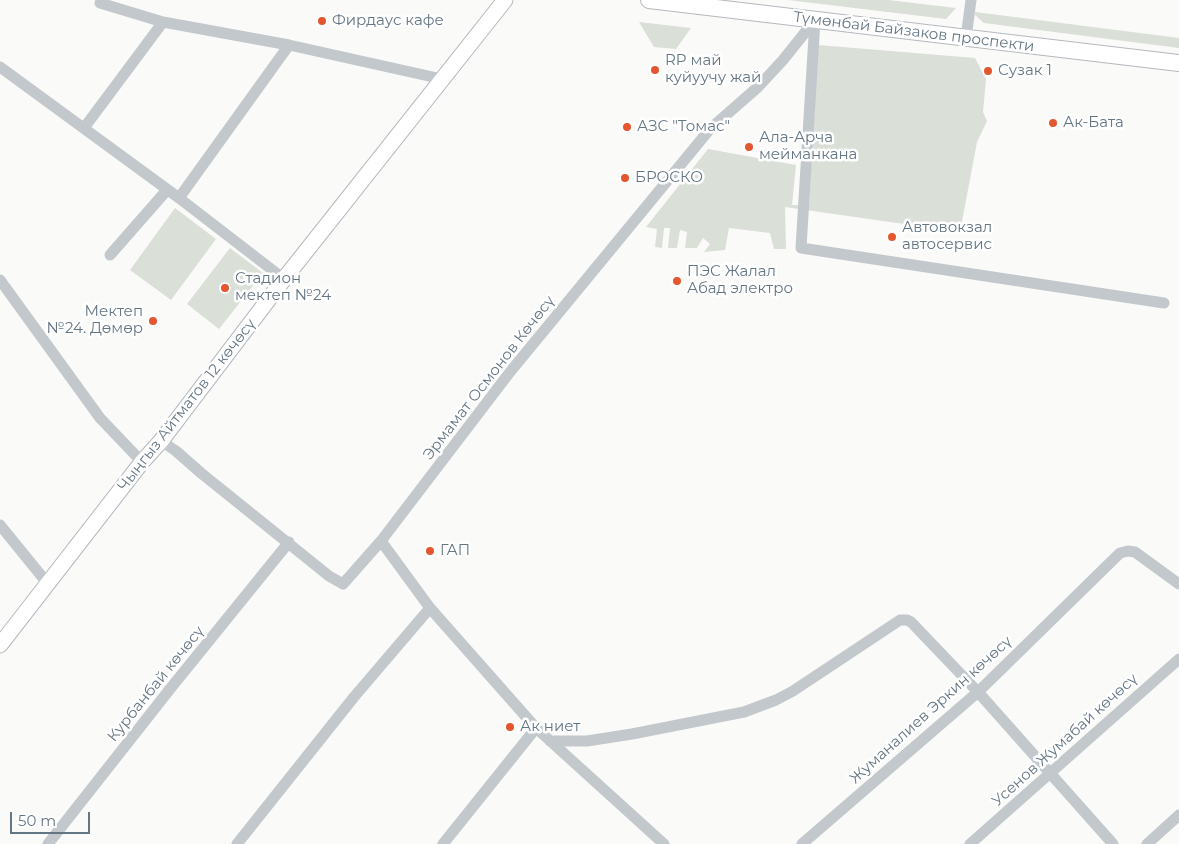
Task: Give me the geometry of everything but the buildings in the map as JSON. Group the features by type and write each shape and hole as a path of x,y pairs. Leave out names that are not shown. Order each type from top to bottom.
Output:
{"highway":[{"name":"Түмөнбай Байзаков проспекти","path":"649,0 1179,63"}],"main road":[{"name":"Чыңгыз Айтматов 12 көчөсү","path":"0,645 142,462 161,441 284,279 505,0"}],"street":[{"path":"966,38 971,0"},
{"path":"100,3 163,22 289,45 442,79"},
{"path":"815,20 801,248 1164,303"},
{"name":"Эрмамат Осмонов Көчөсү","path":"161,441 176,451 329,576 343,584 380,541 516,366 710,129 758,87 815,20"},
{"path":"84,128 163,22"},
{"path":"178,198 289,45"},
{"path":"0,67 178,198 284,279"},
{"path":"110,255 167,190"},
{"path":"0,280 100,418 142,462"},
{"path":"0,525 48,584"},
{"path":"380,541 430,608 536,728 662,843"},
{"name":"Курбанбай көчөсү","path":"48,844 288,542"},
{"name":"Жуманалиев Эркин көчөсү","path":"802,844 978,692 1120,552 1135,552 1179,584"},
{"path":"237,844 354,698 430,608"},
{"path":"550,741 586,741 744,712 776,700 793,691 900,620 907,620 912,622 978,692 1113,844"},
{"name":"Усенов Жумабай көчөсү","path":"970,844 1179,659"},
{"path":"443,844 536,728"},
{"path":"1147,844 1179,815"}],"shaded area":[{"path":"788,0 888,0 956,8 946,19"},
{"path":"975,12 1179,38 1179,48 984,23 975,15"},
{"path":"639,22 691,28 676,49 654,47"},
{"path":"818,45 975,58 986,79 983,112 987,121 977,142 960,232 785,207 786,249 774,249 770,233 729,228 725,250 704,252 710,244 703,238 697,248 685,248 687,232 680,230 677,248 668,248 670,228 664,228 662,248 655,247 657,229 646,227 708,149 796,165 792,205 809,205"},
{"path":"175,208 216,239 171,300 130,270"},
{"name":"Стадион мектеп №24","path":"230,248 263,273 219,329 187,304"}],"place":[{"name":"Фирдаус кафе","path":"322,21"},
{"name":"RP май куйуучу жай","path":"655,70"},
{"name":"Сузак 1","path":"988,71"},
{"name":"Ак-Бата","path":"1053,123"},
{"name":"АЗС \"Томас\"","path":"627,127"},
{"name":"Ала-Арча мейманкана","path":"749,147"},
{"name":"БРОСКО","path":"625,178"},
{"name":"Автовокзал автосервис","path":"892,237"},
{"name":"ПЭС Жалал Абад электро","path":"677,281"},
{"name":"Стадион мектеп №24","path":"225,288"},
{"name":"Мектеп №24. Дөмөр","path":"153,321"},
{"name":"ГАП","path":"430,551"},
{"name":"Ак ниет","path":"510,727"}]}
